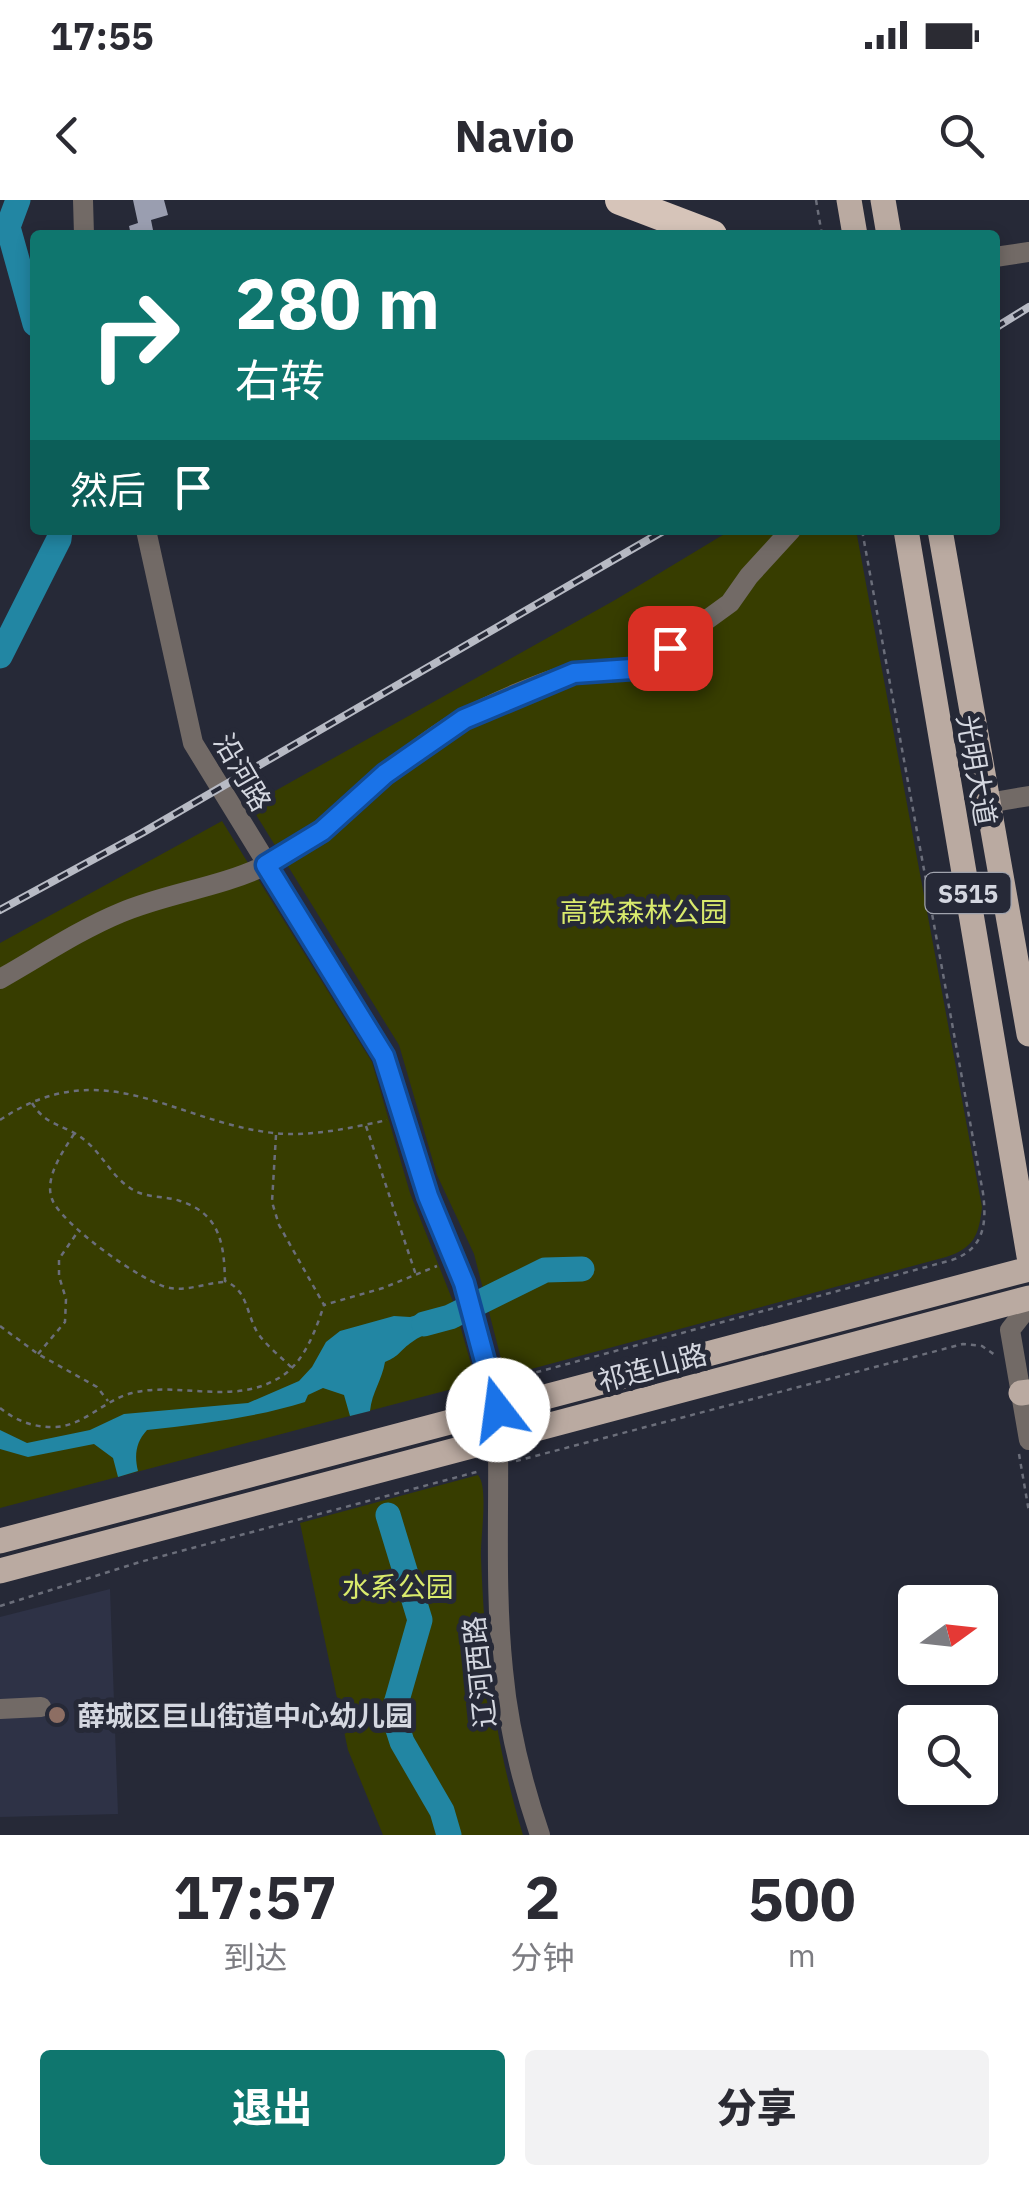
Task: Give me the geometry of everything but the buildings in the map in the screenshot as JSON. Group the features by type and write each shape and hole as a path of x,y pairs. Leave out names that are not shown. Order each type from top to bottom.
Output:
{"highway":[{"path":"620,200 699,230"}],"main road":[{"path":"849,200 854,230"},
{"path":"884,200 889,230"},
{"name":"光明大道","path":"907,535 1029,1256"},
{"name":"光明大道","path":"941,535 1029,1034"},
{"name":"祁连山路","path":"0,1542 1029,1269"},
{"name":"祁连山路","path":"0,1570 1029,1302"}],"street":[{"path":"83,200 84,230"},
{"path":"1000,257 1029,252"},
{"name":"沿河路","path":"147,535 192,743 384,1056 428,1196 456,1258 498,1410"},
{"path":"0,979 118,913 217,886 266,865 322,831 385,774 464,719 574,673 632,669 646,664 730,603 787,535"},
{"path":"988,803 1029,796"},
{"path":"1029,1302 1010,1330 1025,1392 1029,1440"},
{"name":"辽河西路","path":"498,1439 503,1675 513,1738 540,1835"},
{"path":"0,1709 40,1708"}],"path":[{"path":"816,200 821,230"},
{"path":"500,1372 508,1378 519,1377 934,1266 963,1257 980,1242 985,1226 983,1194 863,535"},
{"path":"0,1120 47,1095 124,1091 276,1134 366,1125 404,1116"},
{"path":"31,1101 41,1118 85,1140 115,1178 139,1194 180,1200 202,1212 224,1244 225,1282"},
{"path":"366,1125 416,1275"},
{"path":"74,1134 58,1158 50,1188 52,1201 119,1262 154,1283 188,1290 225,1282 234,1285 246,1300 257,1332 291,1367"},
{"path":"0,1408 12,1418 38,1427 61,1427 82,1421 109,1402 132,1393 240,1390 274,1380 291,1367 315,1331 324,1304 279,1225 272,1202 276,1134"},
{"path":"38,1354 64,1322 66,1300 59,1276 60,1258 80,1228"},
{"path":"324,1304 456,1258"},
{"path":"0,1326 38,1354 98,1387 109,1402"},
{"path":"0,1606 140,1562 963,1344 982,1346 1000,1358"}],"shaded area":[{"name":"薛城区巨山街道中心幼儿园","path":"110,1589 118,1814 0,1817 0,1617"}],"green space":[{"name":"高铁森林公园","path":"723,535 857,535 982,1207 969,1245 946,1257 509,1375 505,1374 474,1254 437,1175 399,1045 250,805 615,600"},
{"path":"222,821 372,1062 410,1193 454,1304 475,1378 471,1384 0,1508 0,943"},
{"name":"水系公园","path":"478,1475 483,1491 481,1558 493,1698 523,1835 383,1835 348,1750 300,1523"}],"water":[{"path":"454,1304 460,1326 423,1336 385,1362 370,1411 350,1416 344,1395 323,1388 308,1395 305,1402 266,1412 147,1430 137,1449 138,1471 118,1477 113,1458 94,1444 28,1457 0,1449 0,1430 27,1443 90,1430 124,1414 248,1403 299,1381 326,1342 340,1331"}],"waterway":[{"path":"18,200 8,227 30,306"},
{"path":"0,656 59,535"},
{"path":"424,1324 450,1317 545,1270 582,1269"},
{"path":"388,1515 420,1620 393,1714 402,1742 442,1811 449,1835"}],"railway":[{"path":"1000,325 1029,307"},
{"path":"0,910 142,833 656,535"}],"place":[{"name":"薛城区巨山街道中心幼儿园","path":"57,1715"}],"route":[{"path":"498,1410 456,1258 428,1196 384,1056 266,865 322,831 385,774 464,719 574,673 632,669 670,648"}]}
